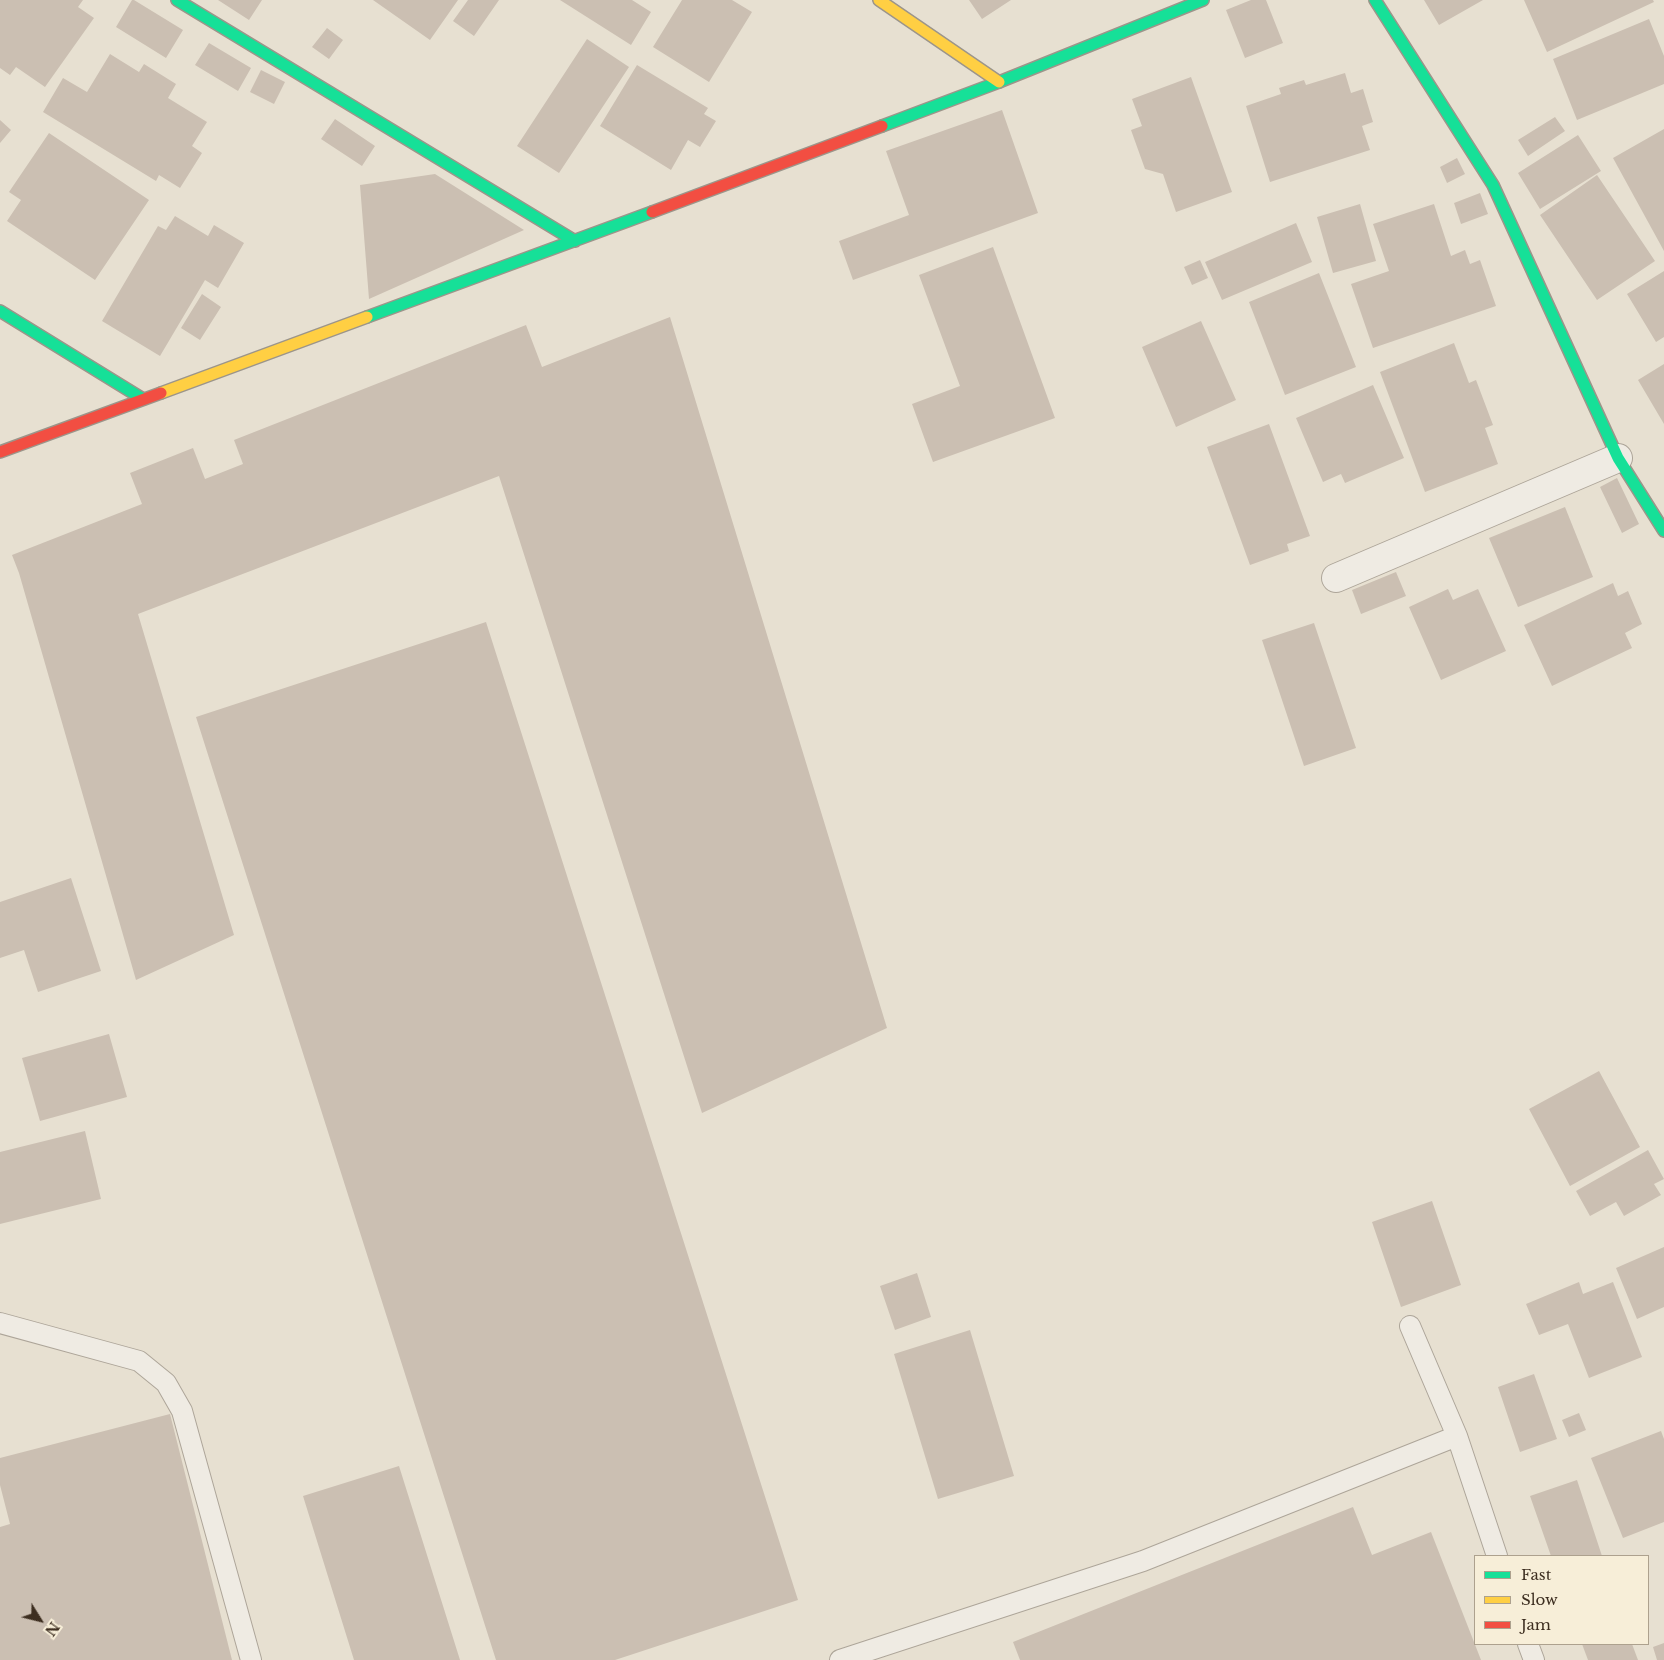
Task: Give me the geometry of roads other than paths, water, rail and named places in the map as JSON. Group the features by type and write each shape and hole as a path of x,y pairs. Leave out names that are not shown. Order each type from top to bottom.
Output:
{"street":[{"path":"177,0 575,240"},
{"path":"879,0 999,82"},
{"path":"0,452 999,82 1203,0"},
{"path":"1375,0 1493,185 1618,458 1664,530"},
{"path":"0,311 143,398"},
{"path":"1336,578 1618,458"}],"lane":[{"path":"0,1323 139,1361 166,1383 182,1412 251,1660"},
{"path":"1410,1326 1458,1436 1497,1555"},
{"path":"840,1660 1143,1562 1458,1436"},
{"path":"1528,1645 1534,1660"}]}
